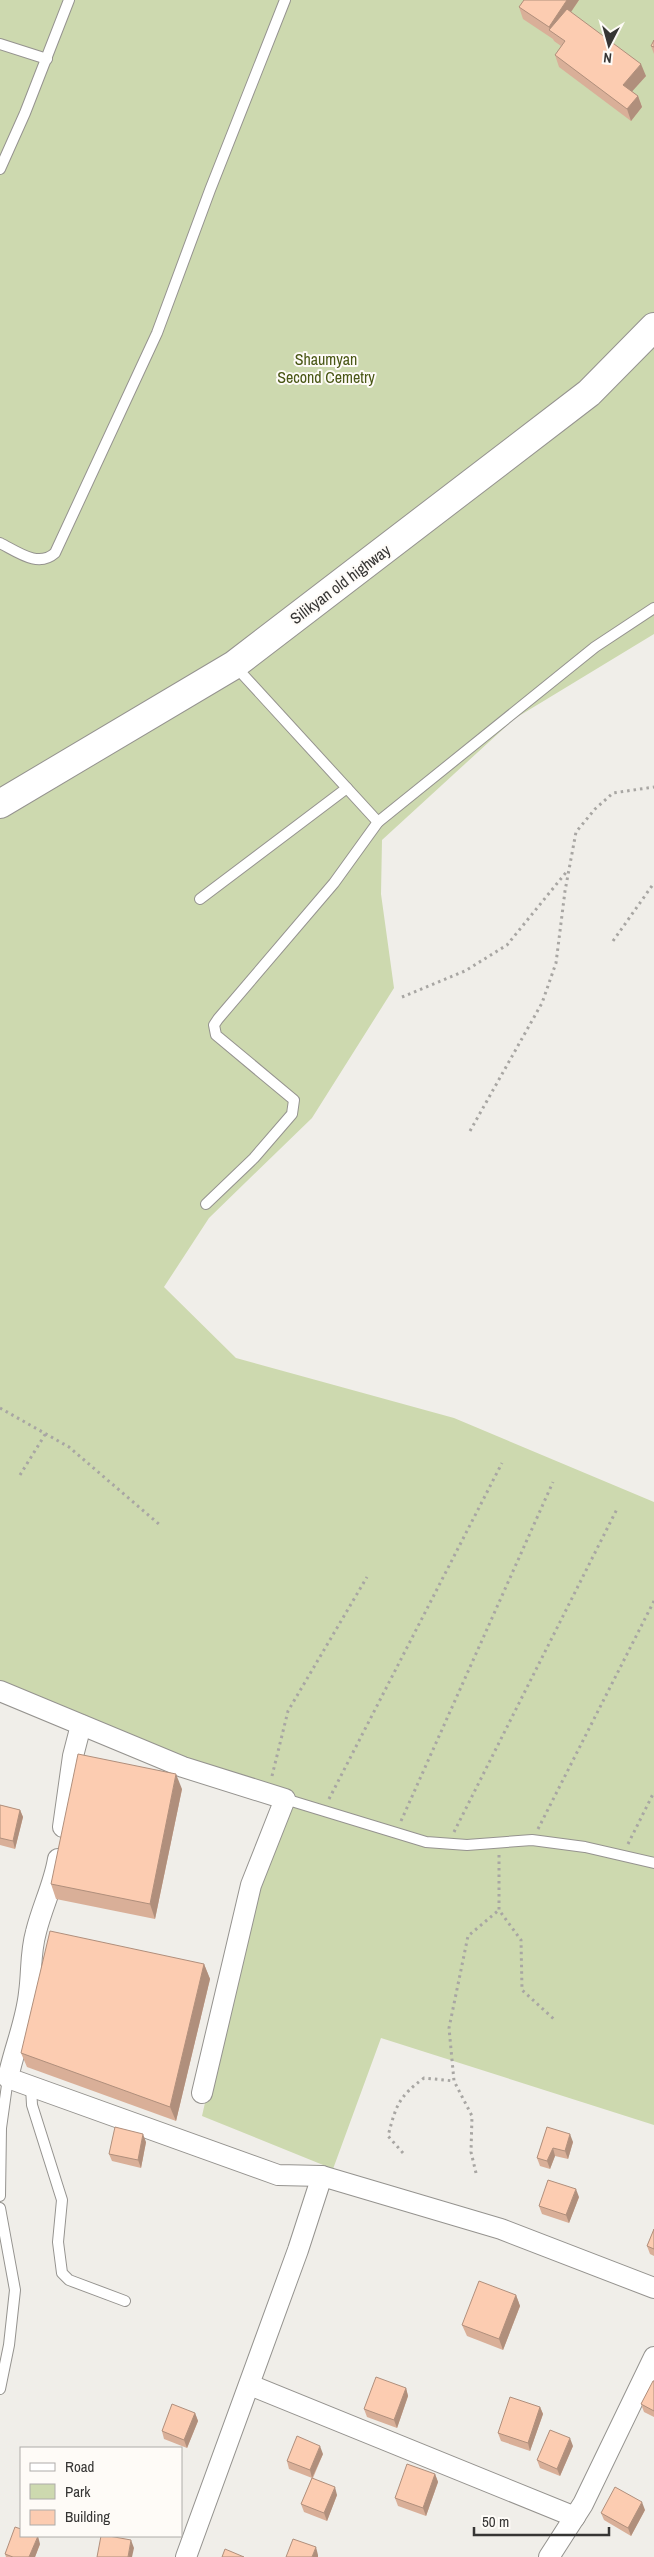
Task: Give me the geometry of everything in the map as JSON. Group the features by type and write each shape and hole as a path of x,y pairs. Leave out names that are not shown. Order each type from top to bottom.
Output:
{"street":[{"name":"Silikyan old highway","path":"0,804 234,665 589,393 654,327"},
{"path":"0,1691 183,1766 276,1796 251,1885 202,2093"},
{"path":"81,1725 73,1756 67,1808 55,1875 36,1932 30,1957 30,1992 23,2028 8,2078 278,2175 322,2176 501,2229 654,2288"},
{"path":"186,2557 250,2385 322,2176"},
{"path":"549,2557 583,2504 654,2357"},
{"path":"250,2385 575,2516"}],"lane":[{"path":"0,169 69,0"},
{"path":"0,544 38,561 48,559 55,553 157,332 210,190 285,0"},
{"path":"0,44 46,59"},
{"path":"206,1204 254,1158 292,1114 294,1100 216,1035 214,1025 334,883 378,822 588,653 654,608"},
{"path":"234,665 378,822"},
{"path":"200,899 347,788"},
{"path":"276,1796 426,1842 498,1844 532,1840 585,1847 654,1862"},
{"path":"0,2196 1,2128 8,2078"},
{"path":"32,2087 32,2104 62,2200 58,2242 62,2272 69,2280 125,2301"},
{"path":"0,2208 15,2290 9,2346 0,2389"}],"path":[{"path":"470,1131 542,1003 556,963 576,832 595,809 613,793 654,787"},
{"path":"402,998 465,970 507,945 569,870"},
{"path":"612,942 654,883"},
{"path":"0,1408 70,1447 160,1525"},
{"path":"20,1475 46,1433"},
{"path":"323,1811 502,1463"},
{"path":"396,1833 553,1482"},
{"path":"448,1844 617,1509"},
{"path":"276,1796 288,1711 367,1577"},
{"path":"532,1840 654,1601"},
{"path":"622,1855 654,1792"},
{"path":"498,1844 499,1910 521,1940 522,1990 556,2021"},
{"path":"476,2173 470,2152 472,2116 454,2081 449,2028 468,1936 499,1910"},
{"path":"403,2153 388,2136 394,2114 405,2093 424,2078 454,2081"}],"green space":[{"name":"Shaumyan Second Cemetry","path":"0,0 654,0 654,634 514,719 382,840 381,894 394,988 312,1118 209,1218 164,1287 236,1358 454,1418 654,1502 654,2125 381,2038 333,2169 202,2116 245,1926 288,1808 0,1700"}],"building":[{"path":"524,0 567,0 549,27 519,7"},
{"path":"567,9 641,64 623,85 638,96 627,109 555,55 565,41 549,30"},
{"path":"78,1754 176,1774 150,1904 51,1884"},
{"path":"0,1805 20,1810 13,1841 0,1838"},
{"path":"50,1931 204,1964 170,2107 21,2053"},
{"path":"115,2127 143,2134 138,2160 109,2154"},
{"path":"547,2127 570,2134 565,2151 553,2148 547,2161 537,2158"},
{"path":"548,2180 576,2189 566,2215 539,2206"},
{"path":"654,2229 654,2249 647,2246"},
{"path":"479,2281 516,2295 499,2339 462,2325"},
{"path":"376,2377 406,2388 394,2420 364,2409"},
{"path":"654,2381 654,2411 641,2404"},
{"path":"510,2397 540,2407 528,2443 498,2433"},
{"path":"172,2404 195,2413 184,2440 162,2431"},
{"path":"550,2430 570,2438 557,2469 537,2460"},
{"path":"297,2436 320,2446 310,2470 287,2461"},
{"path":"407,2464 435,2474 423,2508 395,2498"},
{"path":"312,2478 335,2487 324,2513 301,2504"},
{"path":"615,2487 642,2502 628,2528 601,2513"},
{"path":"15,2527 20,2529 20,2537 38,2537 29,2557 13,2557 5,2554"},
{"path":"101,2537 131,2540 128,2557 97,2557"},
{"path":"293,2539 316,2547 312,2557 286,2557"},
{"path":"225,2549 244,2557 222,2557"}]}
